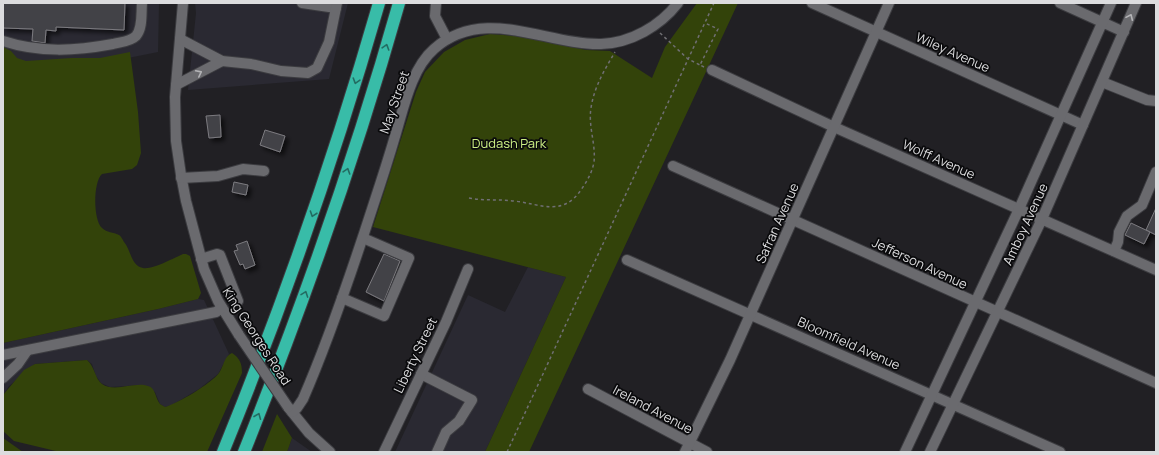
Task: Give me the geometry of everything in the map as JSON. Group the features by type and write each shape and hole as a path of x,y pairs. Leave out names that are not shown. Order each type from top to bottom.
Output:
{"highway":[{"path":"223,452 265,348 316,208 379,3"},
{"path":"244,452 298,312 331,219 368,108 399,3"}],"street":[{"path":"3,41 34,48 63,50 85,49 124,41 135,37 138,32 142,3"},
{"name":"King Georges Road","path":"183,3 176,85 176,141 181,178 201,259 211,286 222,308 239,335 290,410 310,433 330,452"},
{"path":"180,39 222,61 252,64 281,71 308,73 317,68 329,42 336,6 302,3"},
{"path":"436,3 435,16 447,39"},
{"name":"May Street","path":"290,410 300,404 305,395 342,298 409,90 422,63 433,50 447,39 472,30 492,27 583,43 602,44 620,41 638,35 652,27 666,16 678,3"},
{"name":"Wiley Avenue","path":"812,3 1083,125"},
{"name":"Safran Avenue","path":"687,448 724,374 889,3"},
{"path":"1060,3 1124,32"},
{"name":"Amboy Avenue","path":"906,452 1019,209 1111,3"},
{"name":"Amboy Avenue","path":"930,452 1042,219 1136,3"},
{"path":"176,85 222,61"},
{"name":"Wolff Avenue","path":"712,70 834,127 1156,270"},
{"path":"1102,82 1147,100 1156,100"},
{"name":"Jefferson Avenue","path":"673,166 975,303 1156,383"},
{"path":"181,178 218,176 243,169 264,170"},
{"path":"1114,252 1118,242 1119,232 1127,216 1142,205 1156,172"},
{"path":"342,298 384,316 409,258 362,238"},
{"path":"201,259 217,254 220,255 238,301"},
{"name":"Bloomfield Avenue","path":"627,260 1060,452"},
{"name":"Liberty Street","path":"384,452 449,315 468,269"},
{"path":"3,355 210,313 222,308"},
{"path":"3,378 7,371 18,364 27,350"},
{"path":"421,374 472,400 459,421 446,432 437,452"},
{"name":"Ireland Avenue","path":"588,389 687,448 707,452"}],"path":[{"path":"507,452 714,3"},
{"path":"700,65 718,29 705,22"},
{"path":"652,27 688,59 712,70"},
{"path":"469,198 482,200 499,199 554,207 567,204 577,196 589,177 594,162 595,148 590,108 593,97 600,78 620,41"}],"shaded area":[{"path":"3,3 159,3 158,52 3,83"},
{"path":"195,3 348,3 329,79 188,90 196,13"},
{"path":"528,267 566,277 485,452 395,452 468,295 505,312"},
{"path":"198,299 204,300 229,354 218,374 199,389 172,405 165,407 160,404 155,392 144,385 110,387 101,383 96,376 92,364 87,360 35,364 9,386 3,395 3,343"},
{"path":"292,438 312,452 287,452"}],"green space":[{"name":"Dudash Park","path":"697,3 738,3 529,452 485,452 566,277 373,227 416,92 425,72 444,52 465,40 490,34 518,36 586,50 610,51 652,78 665,47"},
{"path":"3,47 11,51 17,58 26,61 100,58 130,52 138,112 141,153 137,165 132,169 102,174 99,178 95,201 97,217 99,224 104,230 120,236 139,267 152,267 183,254 190,256 201,293 198,299 3,343"},
{"path":"232,353 240,362 242,373 207,452 60,452 14,441 3,431 3,395 24,370 35,364 87,360 102,384 113,387 143,385 151,387 158,402 165,407 186,398 209,382 219,373 227,356"},
{"path":"277,414 292,438 287,452 262,452"},
{"path":"3,438 23,452 3,452"}],"building":[{"path":"3,3 125,3 124,30 56,27 56,31 46,30 45,43 32,41 33,29 3,28"},
{"path":"220,115 221,137 209,138 206,116"},
{"path":"265,130 285,136 280,152 260,145"},
{"path":"234,182 248,185 246,195 232,192"},
{"path":"1156,208 1156,235 1146,230"},
{"path":"1131,223 1150,232 1144,244 1125,235"},
{"path":"247,241 255,265 245,269 243,264 240,265 234,251 238,250 236,245"},
{"path":"384,254 400,261 384,301 366,292"}]}
